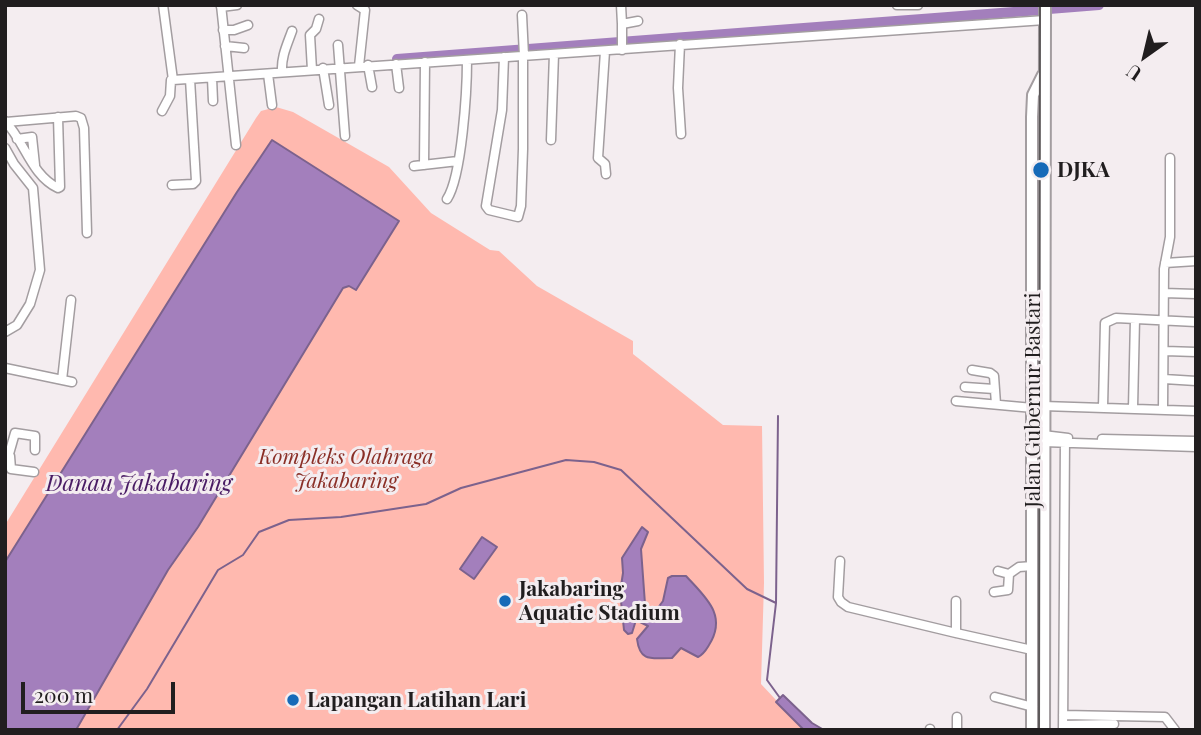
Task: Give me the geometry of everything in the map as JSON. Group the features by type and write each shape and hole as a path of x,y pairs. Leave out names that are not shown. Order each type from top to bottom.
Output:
{"highway":[{"name":"Jalan Gubernur Bastari","path":"1032,730 1032,566 1038,407 1039,260 1033,95 1044,72 1045,5"},
{"name":"Jalan Gubernur Bastari","path":"1038,407 1046,439 1044,730"}],"street":[{"path":"163,5 173,80 190,86 269,82 282,72 338,67 467,61 504,66 523,60 605,60 622,44 680,44 1045,20"},
{"path":"236,145 221,6 231,8 237,5"},
{"path":"357,5 365,10 364,66 372,87"},
{"path":"621,5 622,44"},
{"path":"897,5 918,5"},
{"path":"504,66 502,110 486,206 489,210 518,217 521,206 524,41 522,15"},
{"path":"312,69 310,35 316,29 319,19"},
{"path":"622,24 638,21"},
{"path":"223,30 234,30 248,24"},
{"path":"282,72 282,58 292,30"},
{"path":"680,44 678,88 681,134"},
{"path":"225,46 244,48"},
{"path":"338,46 345,136"},
{"path":"605,60 598,158 606,164 606,174"},
{"path":"447,199 454,188 458,161 467,61"},
{"path":"424,165 425,62"},
{"path":"551,140 554,62"},
{"path":"396,64 399,88"},
{"path":"323,68 329,105"},
{"path":"162,111 170,96 171,80"},
{"path":"269,82 272,105"},
{"path":"212,84 213,101"},
{"path":"172,185 193,184 196,181 190,86"},
{"path":"58,117 59,188 55,188 35,168 6,122 58,117 76,116 83,122 88,233"},
{"path":"17,139 32,137 35,168"},
{"path":"5,148 33,188 40,270 30,304 16,325 5,332"},
{"path":"1163,409 1164,293 1165,262 1170,237 1170,158"},
{"path":"414,166 458,161"},
{"path":"1165,262 1196,261"},
{"path":"1164,293 1196,294"},
{"path":"62,380 71,300"},
{"path":"1102,407 1105,323 1116,318 1196,322"},
{"path":"1133,408 1135,319"},
{"path":"1165,351 1196,352"},
{"path":"5,368 72,382"},
{"path":"972,370 993,374 996,382 996,404"},
{"path":"1164,379 1196,381"},
{"path":"965,387 995,389"},
{"path":"956,401 1038,407 1196,411"},
{"path":"34,472 11,469 7,453 15,433 35,436 35,450"},
{"path":"1046,439 1196,447"},
{"path":"1062,440 1196,441"},
{"path":"1062,440 1063,723 1114,723 1165,717 1175,730"},
{"path":"840,561 838,597 848,607 1032,650"},
{"path":"994,592 1007,590 1009,574 1019,567 1032,566"},
{"path":"998,571 1009,574"},
{"path":"956,601 956,633"},
{"path":"995,696 1033,707"},
{"path":"957,717 957,730"}],"green space":[{"name":"Kompleks Olahraga Jakabaring","path":"276,107 293,112 389,167 431,213 490,250 499,251 537,286 633,341 633,354 723,425 762,426 764,583 761,684 804,730 5,730 5,525 256,118 261,111"}],"water":[{"name":"Danau Jakabaring","path":"272,140 399,221 356,290 349,286 343,288 198,527 168,570 76,730 5,730 5,562"},
{"path":"642,527 648,532 641,549 645,604 652,610 657,609 663,601 668,578 686,576 712,607 716,625 714,634 706,650 698,657 681,648 672,658 648,658 641,652 637,639 648,626 636,620 632,633 628,634 624,630 620,592 622,558"},
{"path":"482,537 497,547 474,579 460,569"},
{"path":"783,695 812,723 824,730 804,730 776,702"}],"waterway":[{"path":"1049,9 1099,5"},
{"path":"397,59 1040,10"},
{"path":"778,416 776,603 767,680 780,698"},
{"path":"117,730 147,689 218,570 243,555 259,532 289,520 341,517 426,504 461,488 566,460 594,462 621,470 747,589 776,603"}],"tram line":[{"path":"1039,730 1040,5"}],"place":[{"name":"DJKA","path":"1041,170"},
{"name":"Jakabaring Aquatic Stadium","path":"505,601"},
{"name":"Lapangan Latihan Lari","path":"293,700"}]}
